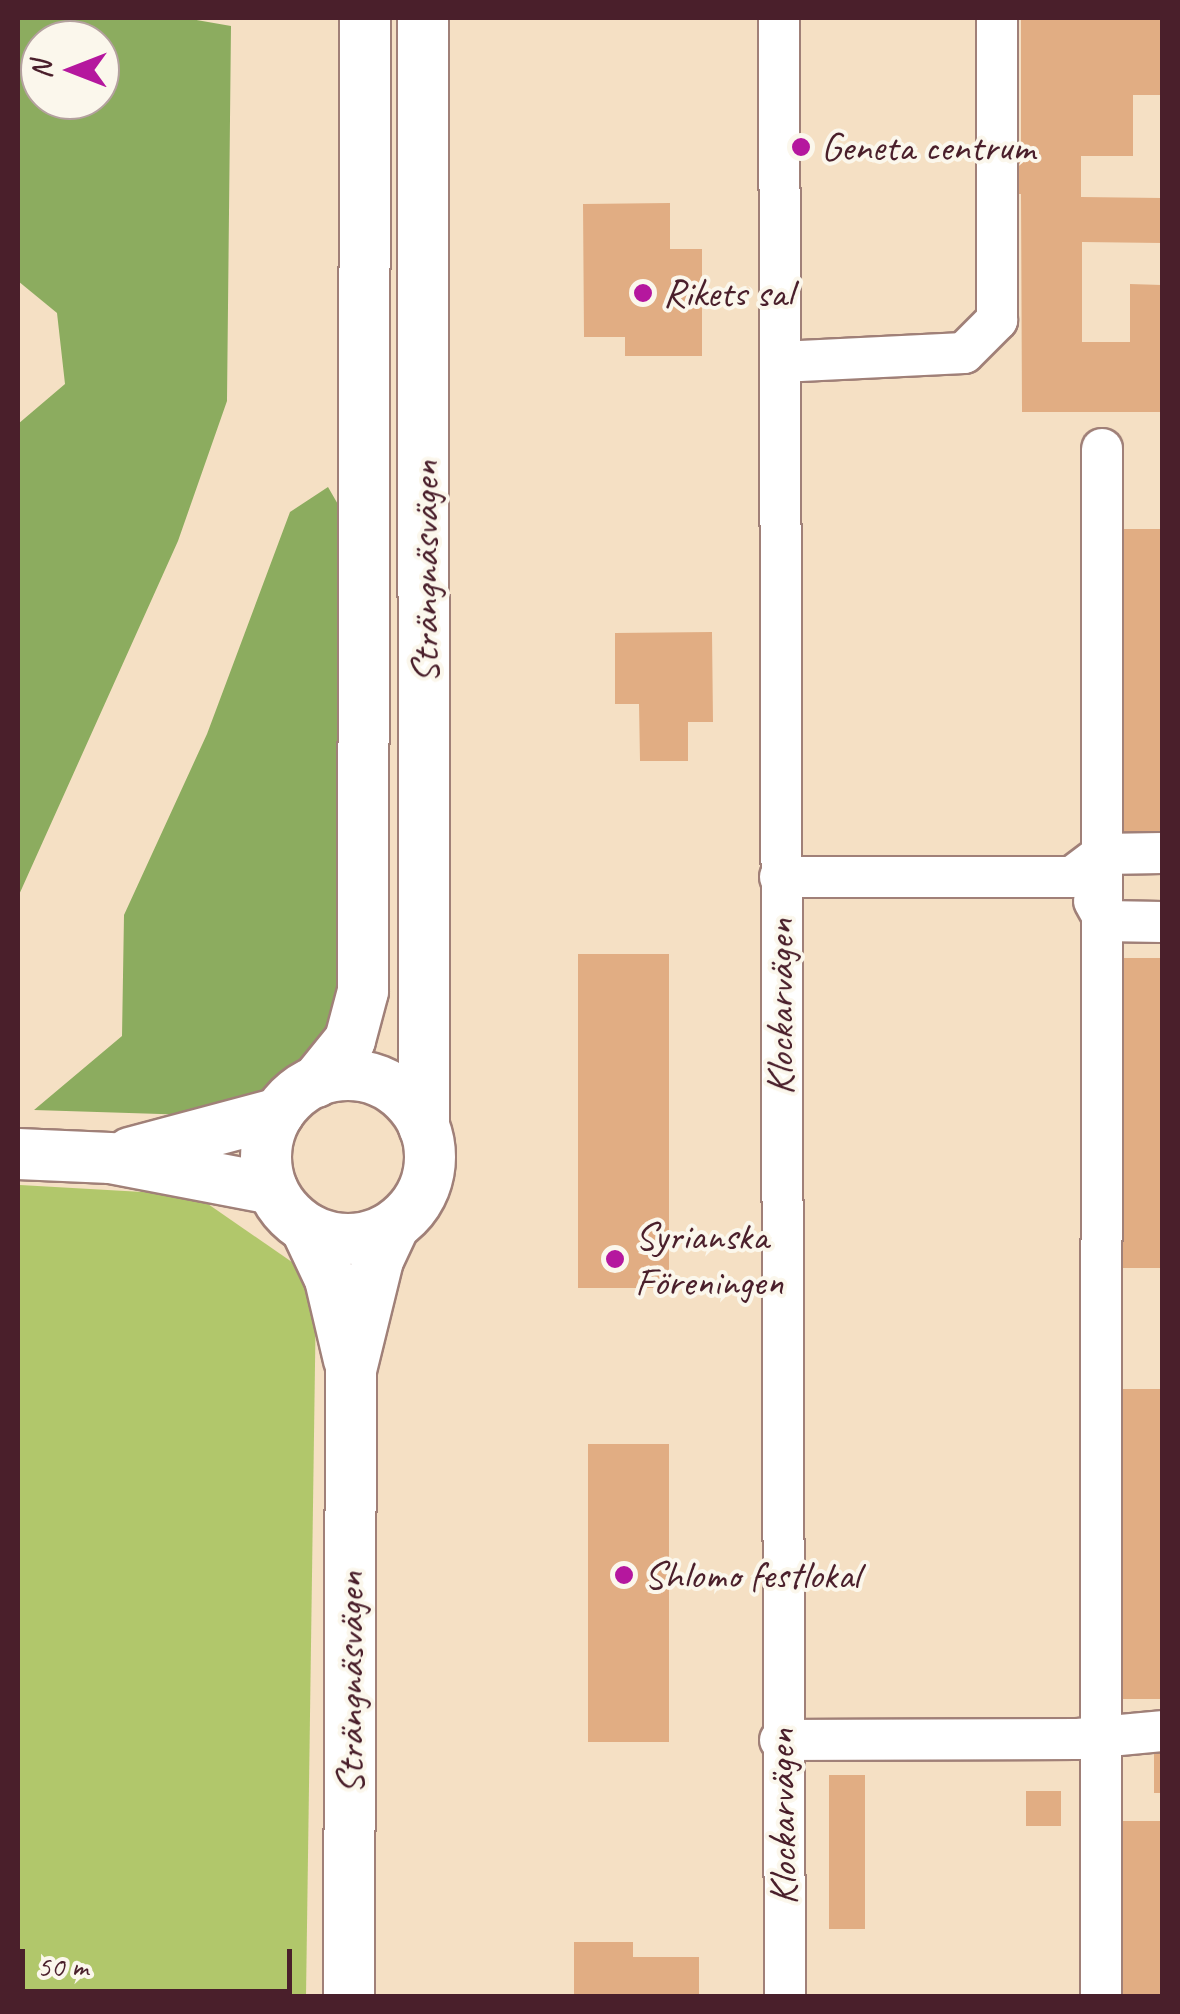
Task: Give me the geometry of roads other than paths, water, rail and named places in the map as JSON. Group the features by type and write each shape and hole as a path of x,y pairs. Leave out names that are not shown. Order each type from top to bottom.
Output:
{"main road":[{"name":"Strängnäsvägen","path":"316,1082 350,1040 363,991 365,18"},
{"name":"Strängnäsvägen","path":"422,18 424,1128"},
{"path":"110,1158 279,1113 316,1082 346,1075 376,1080 404,1098 424,1128 430,1162 424,1186 394,1225 355,1239 306,1228 272,1189 266,1157 279,1113"},
{"path":"18,1154 110,1158 272,1189"},
{"name":"Strängnäsvägen","path":"349,1996 352,1370 378,1260 394,1225"},
{"name":"Strängnäsvägen","path":"306,1228 330,1279 352,1370"}],"street":[{"name":"Klockarvägen","path":"779,18 780,1740 786,1996"},
{"path":"780,362 964,353 997,320 997,18"},
{"path":"1100,1996 1104,922 1090,893 1088,866 1102,449"},
{"path":"780,877 1088,866 1162,853"},
{"path":"1104,922 1162,922"},
{"path":"780,1740 1162,1731"}],"place":[{"name":"Geneta centrum","path":"801,147"},
{"name":"Rikets sal","path":"643,293"},
{"name":"Syrianska Föreningen","path":"615,1259"},
{"name":"Shlomo festlokal","path":"624,1575"}]}
